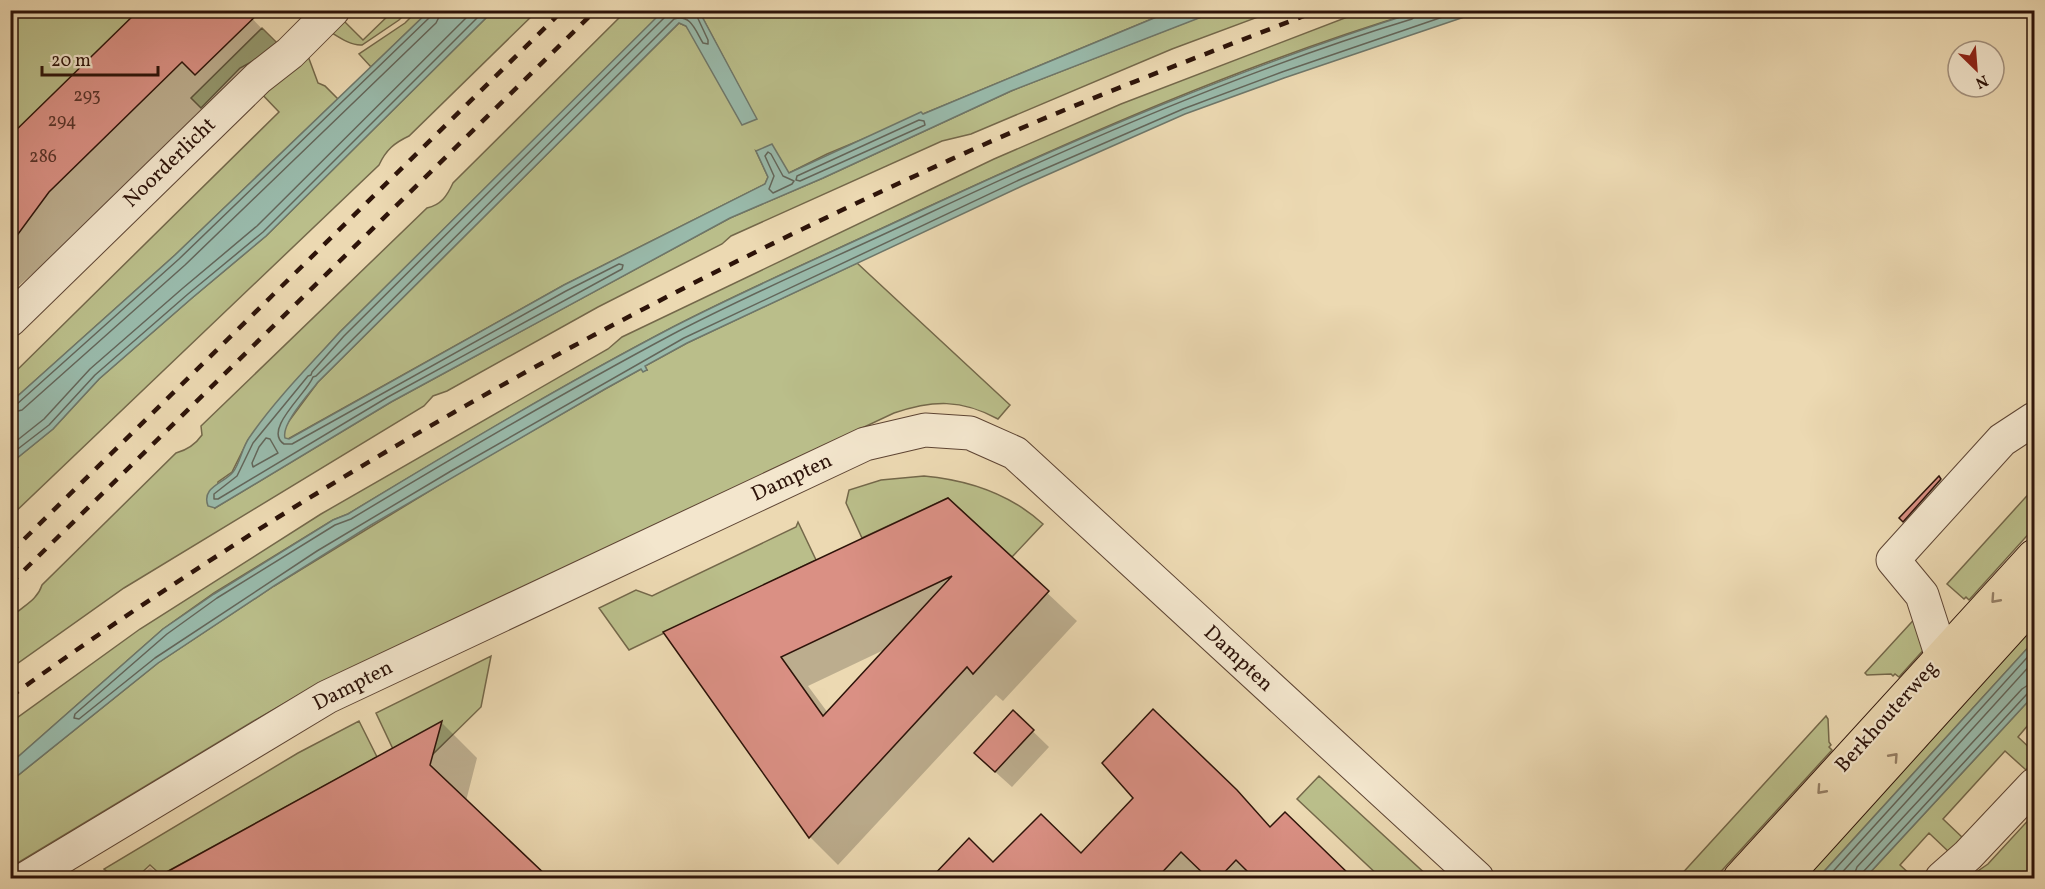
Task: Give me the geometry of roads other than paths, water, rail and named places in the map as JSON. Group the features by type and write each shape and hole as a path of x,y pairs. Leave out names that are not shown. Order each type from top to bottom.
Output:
{"main road":[{"name":"Berkhouterweg","path":"1740,879 2034,556"},
{"name":"Berkhouterweg","path":"1784,879 2034,602"}],"street":[{"name":"Noorderlicht","path":"10,320 258,78 290,53 333,10"},
{"path":"1942,657 1922,595 1893,560 2002,440 2034,419"},
{"name":"Dampten","path":"27,879 327,697 865,444 925,430 970,433 1015,453 1478,879"},
{"path":"1942,879 2034,785"}],"water":[{"path":"664,10 699,11 757,119 742,125 686,26 679,23 318,382 291,417 285,438 289,439 564,285 765,184 768,177 756,151 772,144 789,173 921,112 923,114 1171,11 1217,11 1011,91 823,178 730,218 391,402 215,508 208,506 210,490 233,472 249,438 304,370"},
{"path":"429,11 493,11 266,236 99,379 53,429 11,463 11,402 175,255"},
{"path":"1419,11 1482,11 1185,114 1022,186 687,343 645,366 647,370 643,372 641,369 605,389 371,525 274,586 158,663 11,781 11,763 163,629 214,594 333,520 348,514 509,418 632,349 702,312 973,186 1098,131 1289,55"},
{"path":"2034,641 2034,695 1865,878 1818,878"}],"railway":[{"path":"10,553 563,10"},
{"path":"10,584 596,10"},
{"path":"10,697 124,617 240,541 358,468 600,332 723,268 974,149 1102,94 1319,10"}]}
